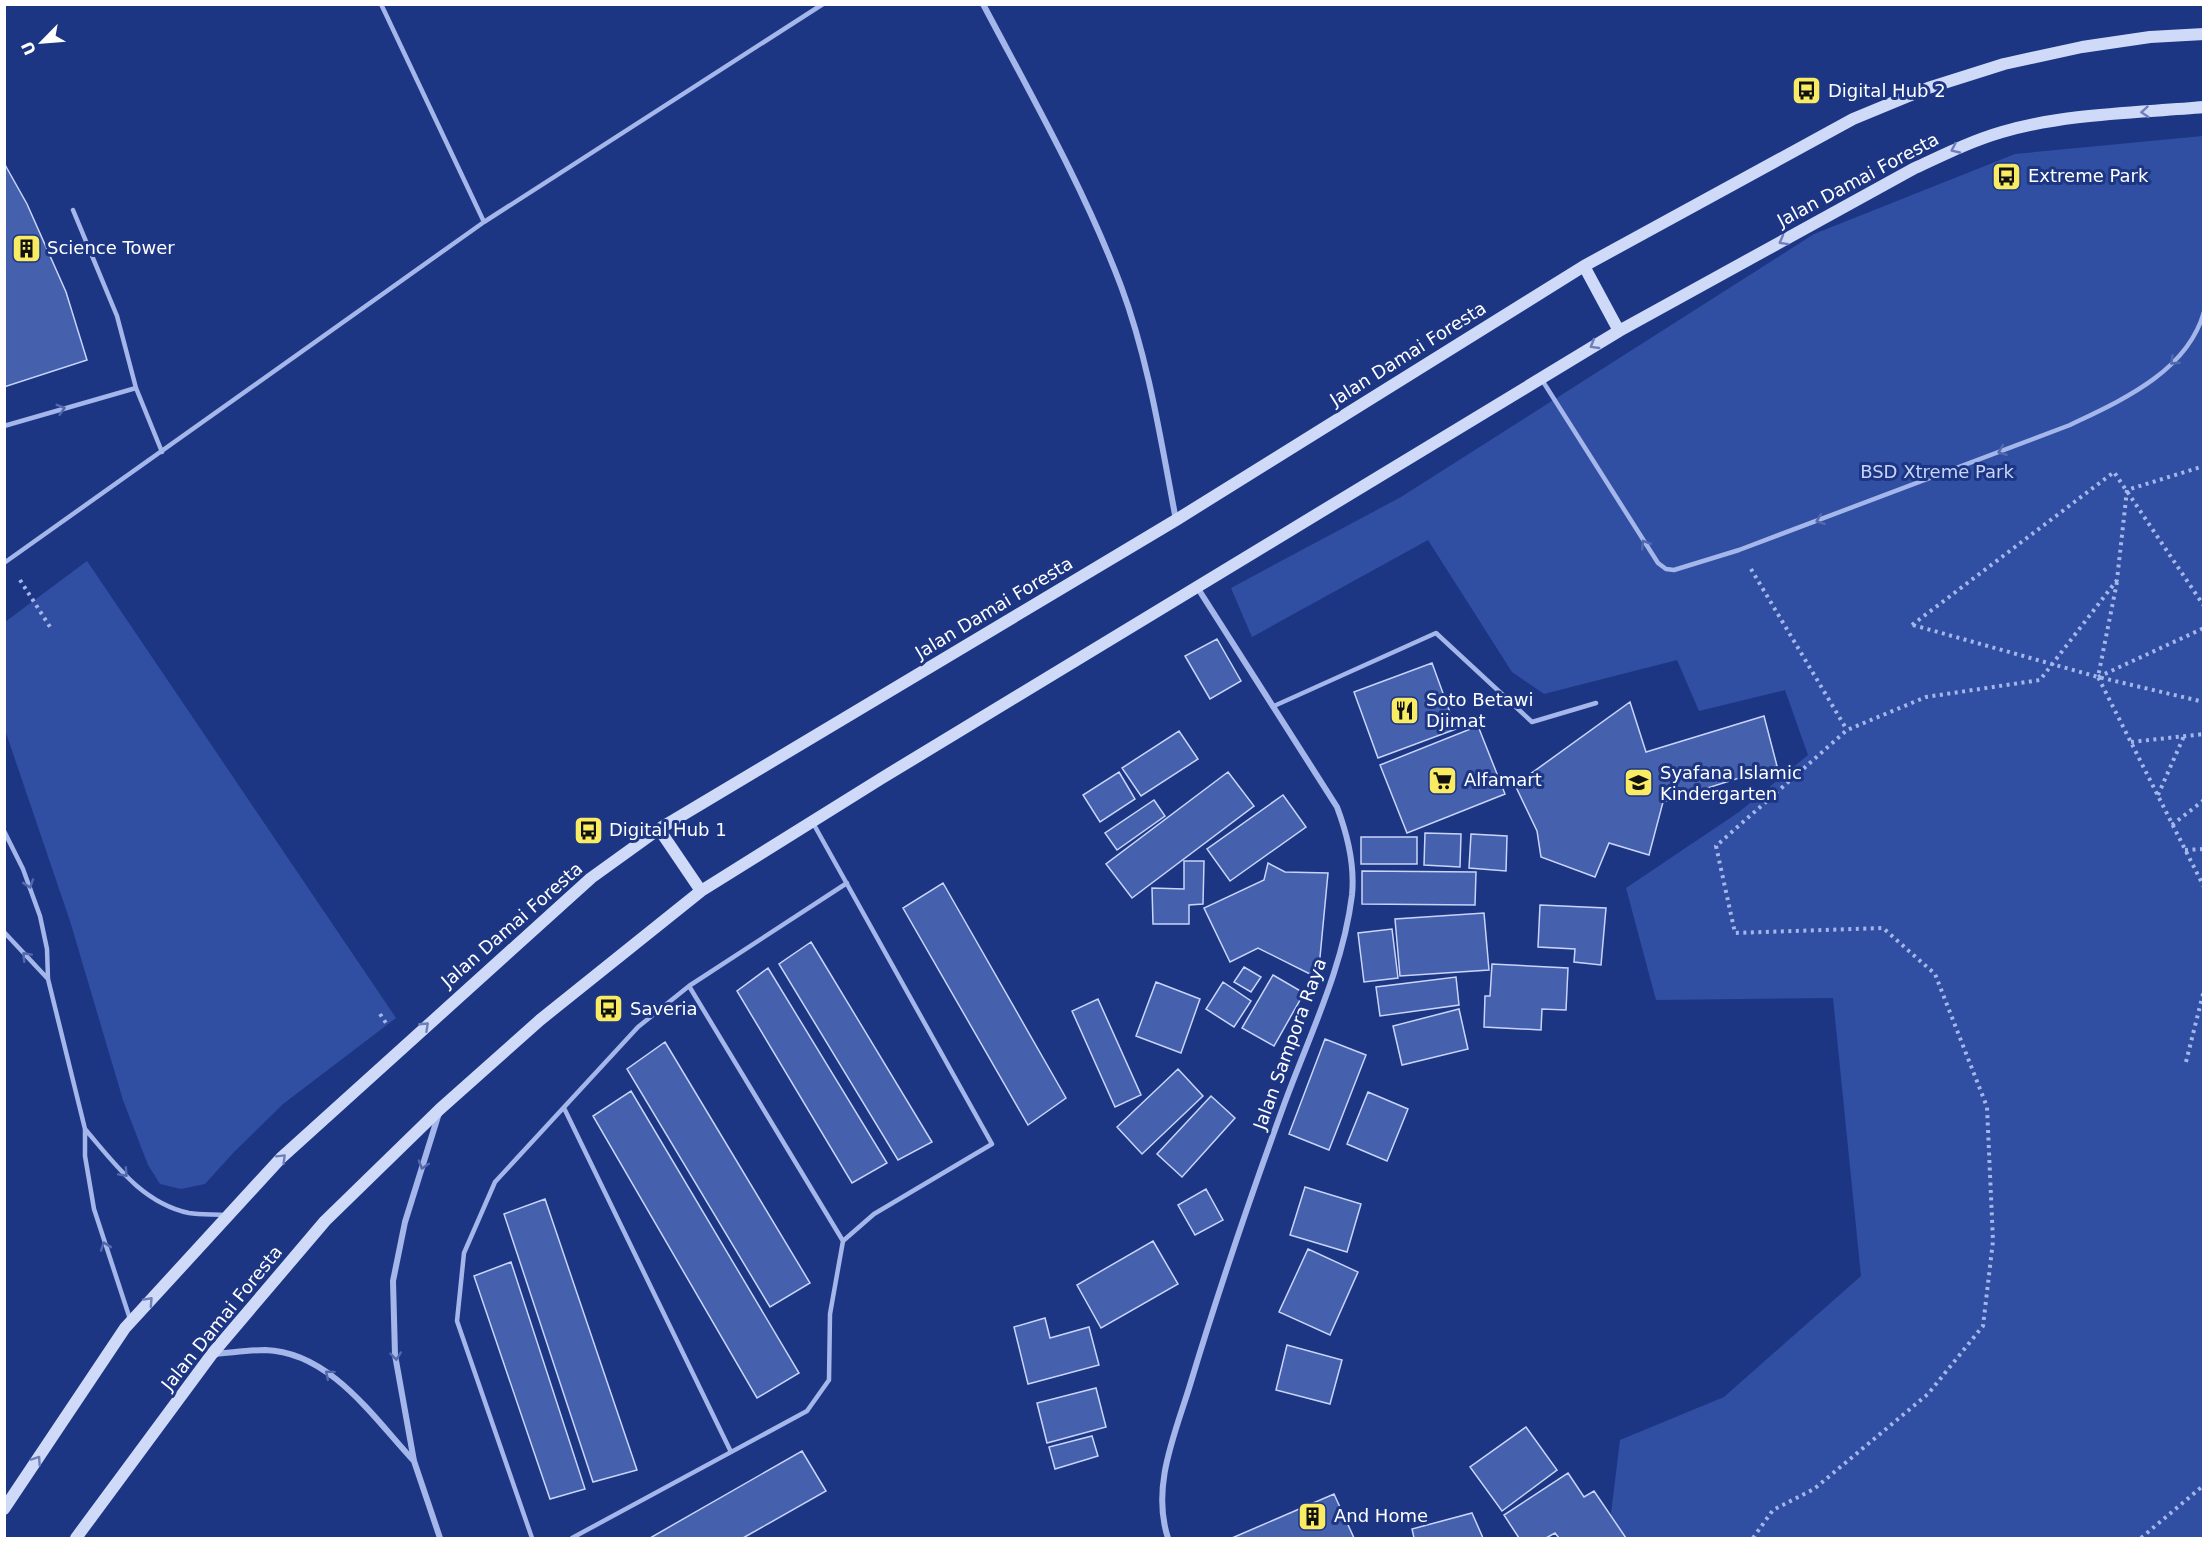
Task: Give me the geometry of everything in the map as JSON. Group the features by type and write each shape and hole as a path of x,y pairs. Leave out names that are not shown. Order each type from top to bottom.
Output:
{"main road":[{"name":"Jalan Damai Foresta","path":"4,1509 131,1321 281,1158 591,878 659,829 1176,520 1584,266 1853,119 1928,88 2004,64 2082,47 2150,37 2204,34"},
{"name":"Jalan Damai Foresta","path":"76,1539 212,1354 325,1221 440,1109 540,1020 701,891 1540,378 1619,331 1913,169 1960,146 2004,131 2056,121 2204,108"},
{"path":"1584,266 1619,331"},
{"path":"659,829 701,891"}],"street":[{"path":"983,4 1072,174 1121,287 1156,416 1176,520"},
{"name":"Jalan Sampora Raya","path":"1168,1539 1161,1498 1170,1451 1229,1257 1286,1099 1323,1008 1344,939 1352,894 1353,867 1347,833 1337,807 1197,587"},
{"path":"440,1109 405,1222 393,1281 395,1355 414,1461 440,1539"},
{"path":"212,1354 265,1350 291,1355 319,1366 350,1392 414,1461"}],"lane":[{"path":"381,4 484,222"},
{"path":"6,562 484,222 823,4"},
{"path":"73,210 117,316 136,388 162,452"},
{"path":"1540,378 1658,563 1666,569 1674,570 1740,550 2070,425 2156,378 2186,351 2200,326 2204,312"},
{"path":"4,426 136,388"},
{"path":"1274,706 1436,633 1532,722 1596,703"},
{"path":"572,1539 807,1411 829,1380 830,1314 843,1241 874,1214 992,1144 812,822"},
{"path":"4,831 24,869 39,916 47,949 48,979 85,1129 85,1156 94,1209 131,1321"},
{"path":"532,1539 457,1321 464,1253 495,1182 638,1027 689,987 847,883"},
{"path":"4,932 48,979"},
{"path":"689,987 843,1241"},
{"path":"564,1108 731,1452"},
{"path":"85,1129 141,1191 163,1205 192,1213 229,1215"}],"path":[{"path":"2127,490 2204,466"},
{"path":"2204,606 2114,472 1912,625 2098,677 2204,702"},
{"path":"2127,490 2117,580 2098,677 2204,887"},
{"path":"1740,550 1848,730"},
{"path":"6,562 52,630"},
{"path":"1753,1539 1773,1510 1814,1489 1928,1394 1983,1326 1993,1241 1987,1107 1935,974 1883,928 1736,933 1716,846 1848,730 1926,696 2040,680 2117,580"},
{"path":"2098,677 2204,628"},
{"path":"2131,742 2204,734"},
{"path":"2158,796 2184,736"},
{"path":"2172,825 2204,800"},
{"path":"2185,850 2204,849"},
{"path":"2186,1062 2204,990"},
{"path":"2141,1539 2204,1485"}],"green space":[{"name":"BSD Xtreme Park","path":"2203,136 2203,1538 1608,1538 1620,1440 1724,1397 1861,1276 1833,998 1656,1000 1626,888 1739,812 1808,755 1785,690 1699,711 1677,660 1544,694 1512,672 1428,540 1252,637 1231,588 1401,497 1814,234 2015,154"},
{"path":"87,561 396,1018 283,1104 205,1184 181,1189 160,1184 148,1165 123,1100 70,921 5,730 5,622"}],"building":[{"name":"Science Tower","path":"4,163 27,204 66,292 87,360 4,387"},
{"path":"1217,639 1241,681 1210,699 1185,656"},
{"name":"Soto Betawi Djimat","path":"1432,663 1456,729 1378,758 1354,692"},
{"path":"1630,702 1646,752 1764,716 1777,766 1663,802 1649,855 1609,843 1595,877 1541,857 1537,831 1515,785"},
{"name":"Alfamart","path":"1478,726 1505,794 1407,833 1380,765"},
{"path":"1179,731 1198,759 1141,796 1122,768"},
{"path":"1119,772 1135,799 1100,822 1083,795"},
{"path":"1228,772 1254,806 1132,898 1106,864"},
{"path":"1283,795 1306,827 1230,881 1207,849"},
{"path":"1154,800 1165,816 1117,850 1105,833"},
{"path":"1425,833 1461,834 1460,867 1424,865"},
{"path":"1471,834 1507,836 1506,871 1469,868"},
{"path":"1361,837 1417,837 1417,864 1361,864"},
{"path":"1184,861 1204,861 1203,904 1189,905 1189,924 1153,924 1152,888 1184,889"},
{"path":"1268,863 1285,872 1328,873 1318,978 1258,948 1230,962 1204,908 1264,880"},
{"path":"1362,871 1476,872 1475,905 1362,904"},
{"path":"943,883 1066,1098 1028,1125 903,908"},
{"path":"1540,905 1606,908 1601,965 1574,962 1575,949 1538,947"},
{"path":"1484,913 1489,970 1400,976 1395,919"},
{"path":"1392,929 1398,978 1364,982 1358,933"},
{"path":"811,942 932,1142 898,1160 779,964"},
{"path":"1492,964 1568,968 1566,1010 1542,1009 1541,1030 1484,1027 1485,996 1490,996"},
{"path":"1244,967 1261,977 1251,992 1234,982"},
{"path":"768,968 887,1163 852,1183 737,991"},
{"path":"1273,975 1304,993 1274,1046 1242,1028"},
{"path":"1456,977 1459,1005 1380,1016 1376,987"},
{"path":"1156,982 1200,999 1181,1053 1136,1036"},
{"path":"1223,982 1251,1001 1234,1027 1206,1009"},
{"path":"1098,999 1141,1095 1115,1107 1072,1011"},
{"path":"1459,1009 1468,1049 1402,1065 1393,1026"},
{"path":"1325,1039 1366,1055 1329,1150 1289,1134"},
{"path":"665,1042 810,1283 770,1307 627,1069"},
{"path":"1178,1069 1203,1096 1142,1154 1117,1127"},
{"path":"631,1091 799,1373 757,1398 593,1116"},
{"path":"1368,1092 1408,1109 1387,1161 1347,1144"},
{"path":"1211,1096 1235,1118 1182,1177 1157,1154"},
{"path":"1305,1187 1361,1204 1347,1252 1290,1235"},
{"path":"1206,1189 1223,1220 1195,1235 1178,1205"},
{"path":"545,1199 637,1470 593,1482 504,1214"},
{"path":"1153,1241 1178,1284 1101,1328 1077,1285"},
{"path":"1308,1249 1358,1272 1330,1335 1279,1312"},
{"path":"511,1262 585,1489 550,1499 474,1276"},
{"path":"1045,1318 1050,1338 1089,1327 1099,1365 1028,1384 1014,1327"},
{"path":"1287,1345 1342,1360 1330,1404 1276,1390"},
{"path":"1096,1388 1106,1427 1047,1443 1037,1403"},
{"path":"1526,1427 1557,1470 1502,1511 1470,1467"},
{"path":"1092,1436 1098,1456 1055,1469 1049,1447"},
{"path":"802,1451 826,1491 743,1538 650,1538"},
{"path":"1568,1473 1584,1497 1594,1491 1626,1538 1559,1538 1555,1533 1546,1538 1519,1538 1504,1515"},
{"name":"And Home","path":"1334,1494 1354,1538 1232,1538"},
{"path":"1472,1513 1483,1538 1414,1538 1412,1529"}],"place":[{"name":"Digital Hub 2","path":"1807,91"},
{"name":"Extreme Park","path":"2007,176"},
{"name":"Science Tower","path":"26,248"},
{"name":"Soto Betawi Djimat","path":"1405,710"},
{"name":"Alfamart","path":"1443,780"},
{"name":"Syafana Islamic Kindergarten","path":"1639,783"},
{"name":"Digital Hub 1","path":"588,830"},
{"name":"Saveria","path":"609,1009"},
{"name":"And Home","path":"1313,1516"}]}
